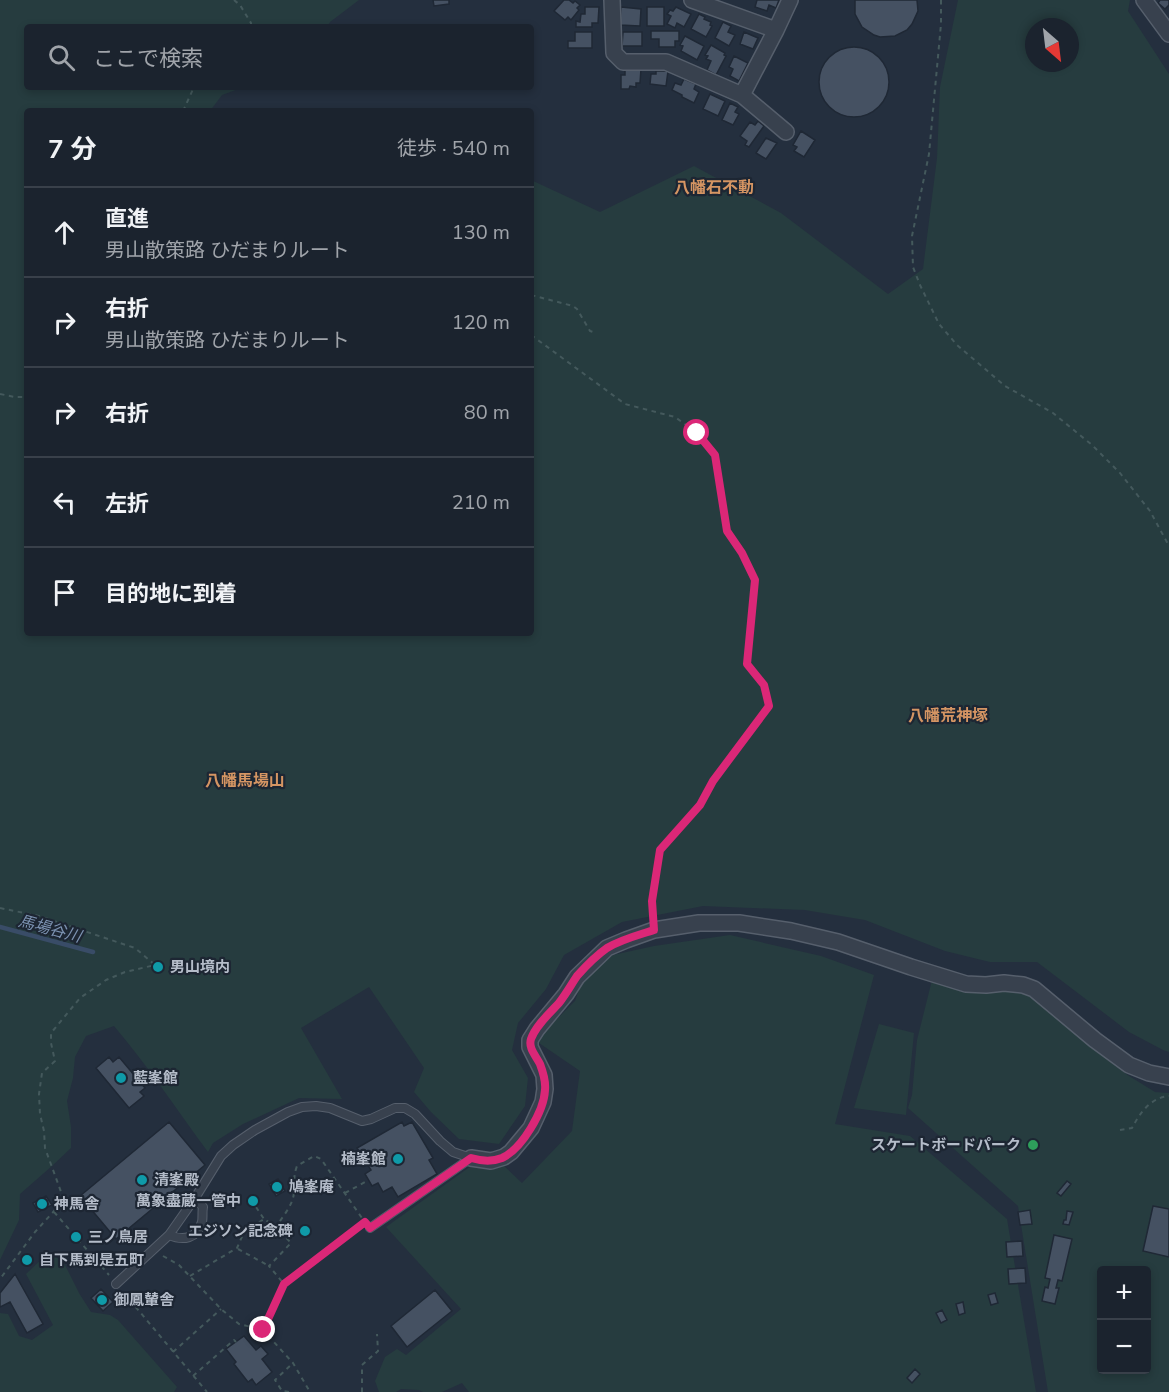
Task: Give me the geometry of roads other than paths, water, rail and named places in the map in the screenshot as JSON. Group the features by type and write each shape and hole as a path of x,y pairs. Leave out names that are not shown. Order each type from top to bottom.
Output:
{"street":[{"path":"612,0 614,53 623,62 666,62 742,95 786,132"},
{"path":"692,0 776,30"},
{"path":"742,95 790,0"},
{"path":"1144,0 1169,34"},
{"path":"471,1158 491,1161 504,1157 512,1152 531,1128 543,1102 545,1089 544,1075 530,1047 530,1040 577,977 607,948 654,930 699,923 739,923 791,931 838,942 966,984 1023,985 1034,989 1095,1040 1130,1065 1149,1073 1169,1077"}],"lane":[{"path":"116,1284 169,1235 221,1156 233,1145 272,1121 302,1107 330,1108 362,1121 395,1108 405,1108 416,1114 453,1152 471,1158"},
{"path":"370,1228 471,1158"},
{"path":"169,1235 178,1239 188,1238 196,1232 202,1222 202,1207 195,1198"}],"waterway":[{"name":"馬場谷川","path":"0,927 93,952"}],"place":[{"name":"男山境内","path":"158,967"},
{"name":"藍峯館","path":"121,1078"},
{"name":"スケートボードパーク","path":"1033,1145"},
{"name":"楠峯館","path":"398,1159"},
{"name":"清峯殿","path":"142,1180"},
{"name":"鳩峯庵","path":"277,1187"},
{"name":"萬象盡蔵一管中","path":"253,1201"},
{"name":"神馬舎","path":"42,1204"},
{"name":"エジソン記念碑","path":"305,1231"},
{"name":"三ノ鳥居","path":"76,1237"},
{"name":"自下馬到是五町","path":"27,1260"},
{"name":"御鳳輦舎","path":"102,1300"}],"district":[{"name":"八幡石不動","path":"714,187"},
{"name":"八幡荒神塚","path":"948,715"},
{"name":"八幡馬場山","path":"245,780"}]}
